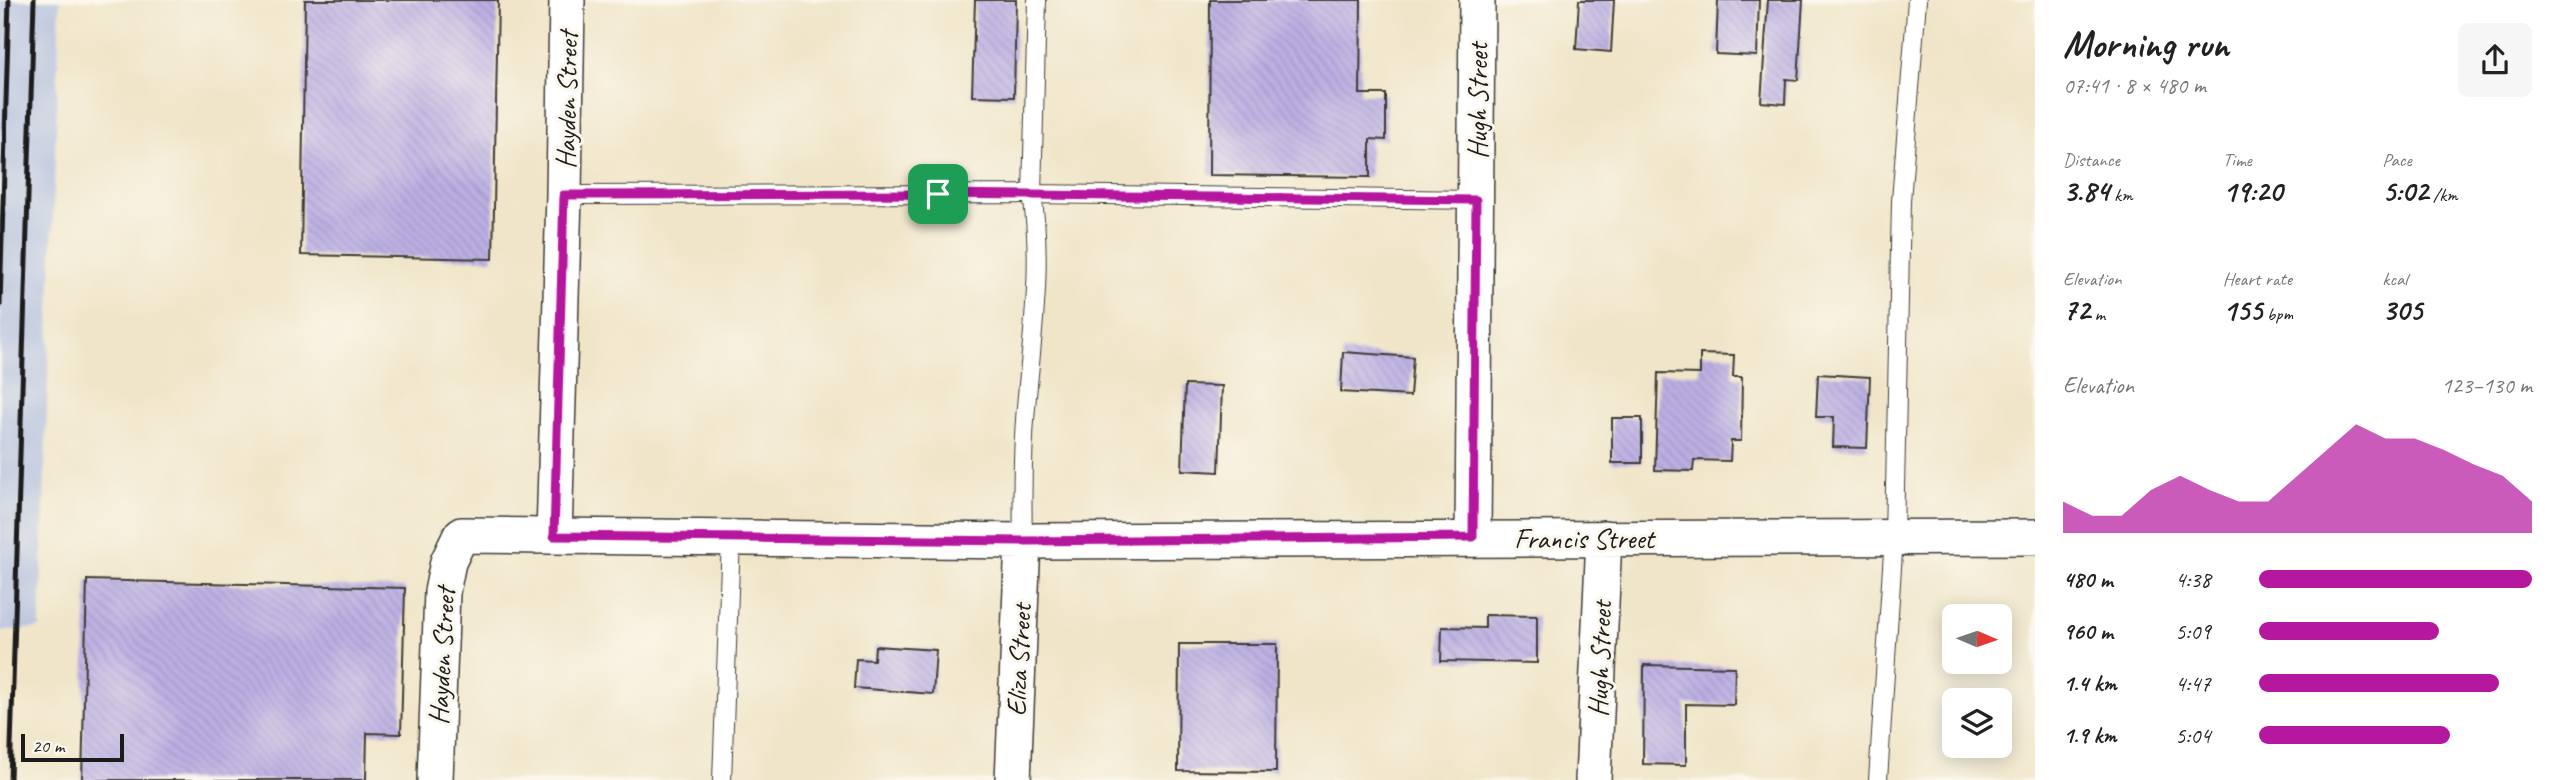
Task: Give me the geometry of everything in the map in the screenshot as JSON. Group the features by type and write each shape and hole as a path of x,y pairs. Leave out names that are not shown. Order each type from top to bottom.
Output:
{"street":[{"name":"Hayden Street","path":"554,536 567,0"},
{"name":"Hugh Street","path":"1473,537 1478,0"},
{"name":"Hayden Street","path":"435,780 442,592 448,562 461,535"},
{"name":"Francis Street","path":"461,535 1023,541 1473,537 2035,537"},
{"name":"Hugh Street","path":"1593,780 1604,538"},
{"name":"Eliza Street","path":"1013,780 1023,541"}],"lane":[{"path":"1023,541 1021,488 1024,434 1037,306 1036,220 1032,194 1037,0"},
{"path":"1878,780 1894,537 1901,201 1917,0"},
{"path":"564,195 1032,194 1476,200"},
{"path":"722,780 731,538"}],"shaded area":[{"path":"0,0 60,0 40,628 0,631"}],"building":[{"path":"305,0 498,0 493,259 301,255"},
{"path":"975,0 1016,0 1014,97 972,96"},
{"path":"1210,0 1361,0 1360,94 1386,94 1386,140 1370,139 1370,177 1209,175"},
{"path":"1579,0 1614,0 1611,52 1576,49"},
{"path":"1718,0 1759,0 1757,56 1716,54"},
{"path":"1768,0 1803,0 1798,80 1786,79 1785,104 1761,102"},
{"path":"1343,352 1413,357 1410,396 1341,392"},
{"path":"1700,354 1734,355 1733,377 1742,377 1741,441 1731,441 1730,461 1694,460 1693,471 1655,470 1658,373 1700,374"},
{"path":"1818,374 1870,377 1867,448 1833,447 1834,417 1816,417"},
{"path":"1185,385 1222,386 1219,472 1182,470"},
{"path":"1612,418 1642,418 1642,463 1612,463"},
{"path":"87,580 405,588 401,734 367,733 366,780 82,780"},
{"path":"1485,615 1537,616 1537,663 1441,661 1442,627 1485,628"},
{"path":"1179,644 1277,644 1276,772 1178,771"},
{"path":"875,646 936,650 933,694 854,688 856,659 874,660"},
{"path":"1644,665 1735,667 1734,705 1686,704 1686,765 1643,764"}],"railway":[{"path":"0,306 9,0"},
{"path":"10,780 34,0"}],"route":[{"path":"938,194 1476,200 1473,537 1023,541 554,536 564,195 938,194"}]}
